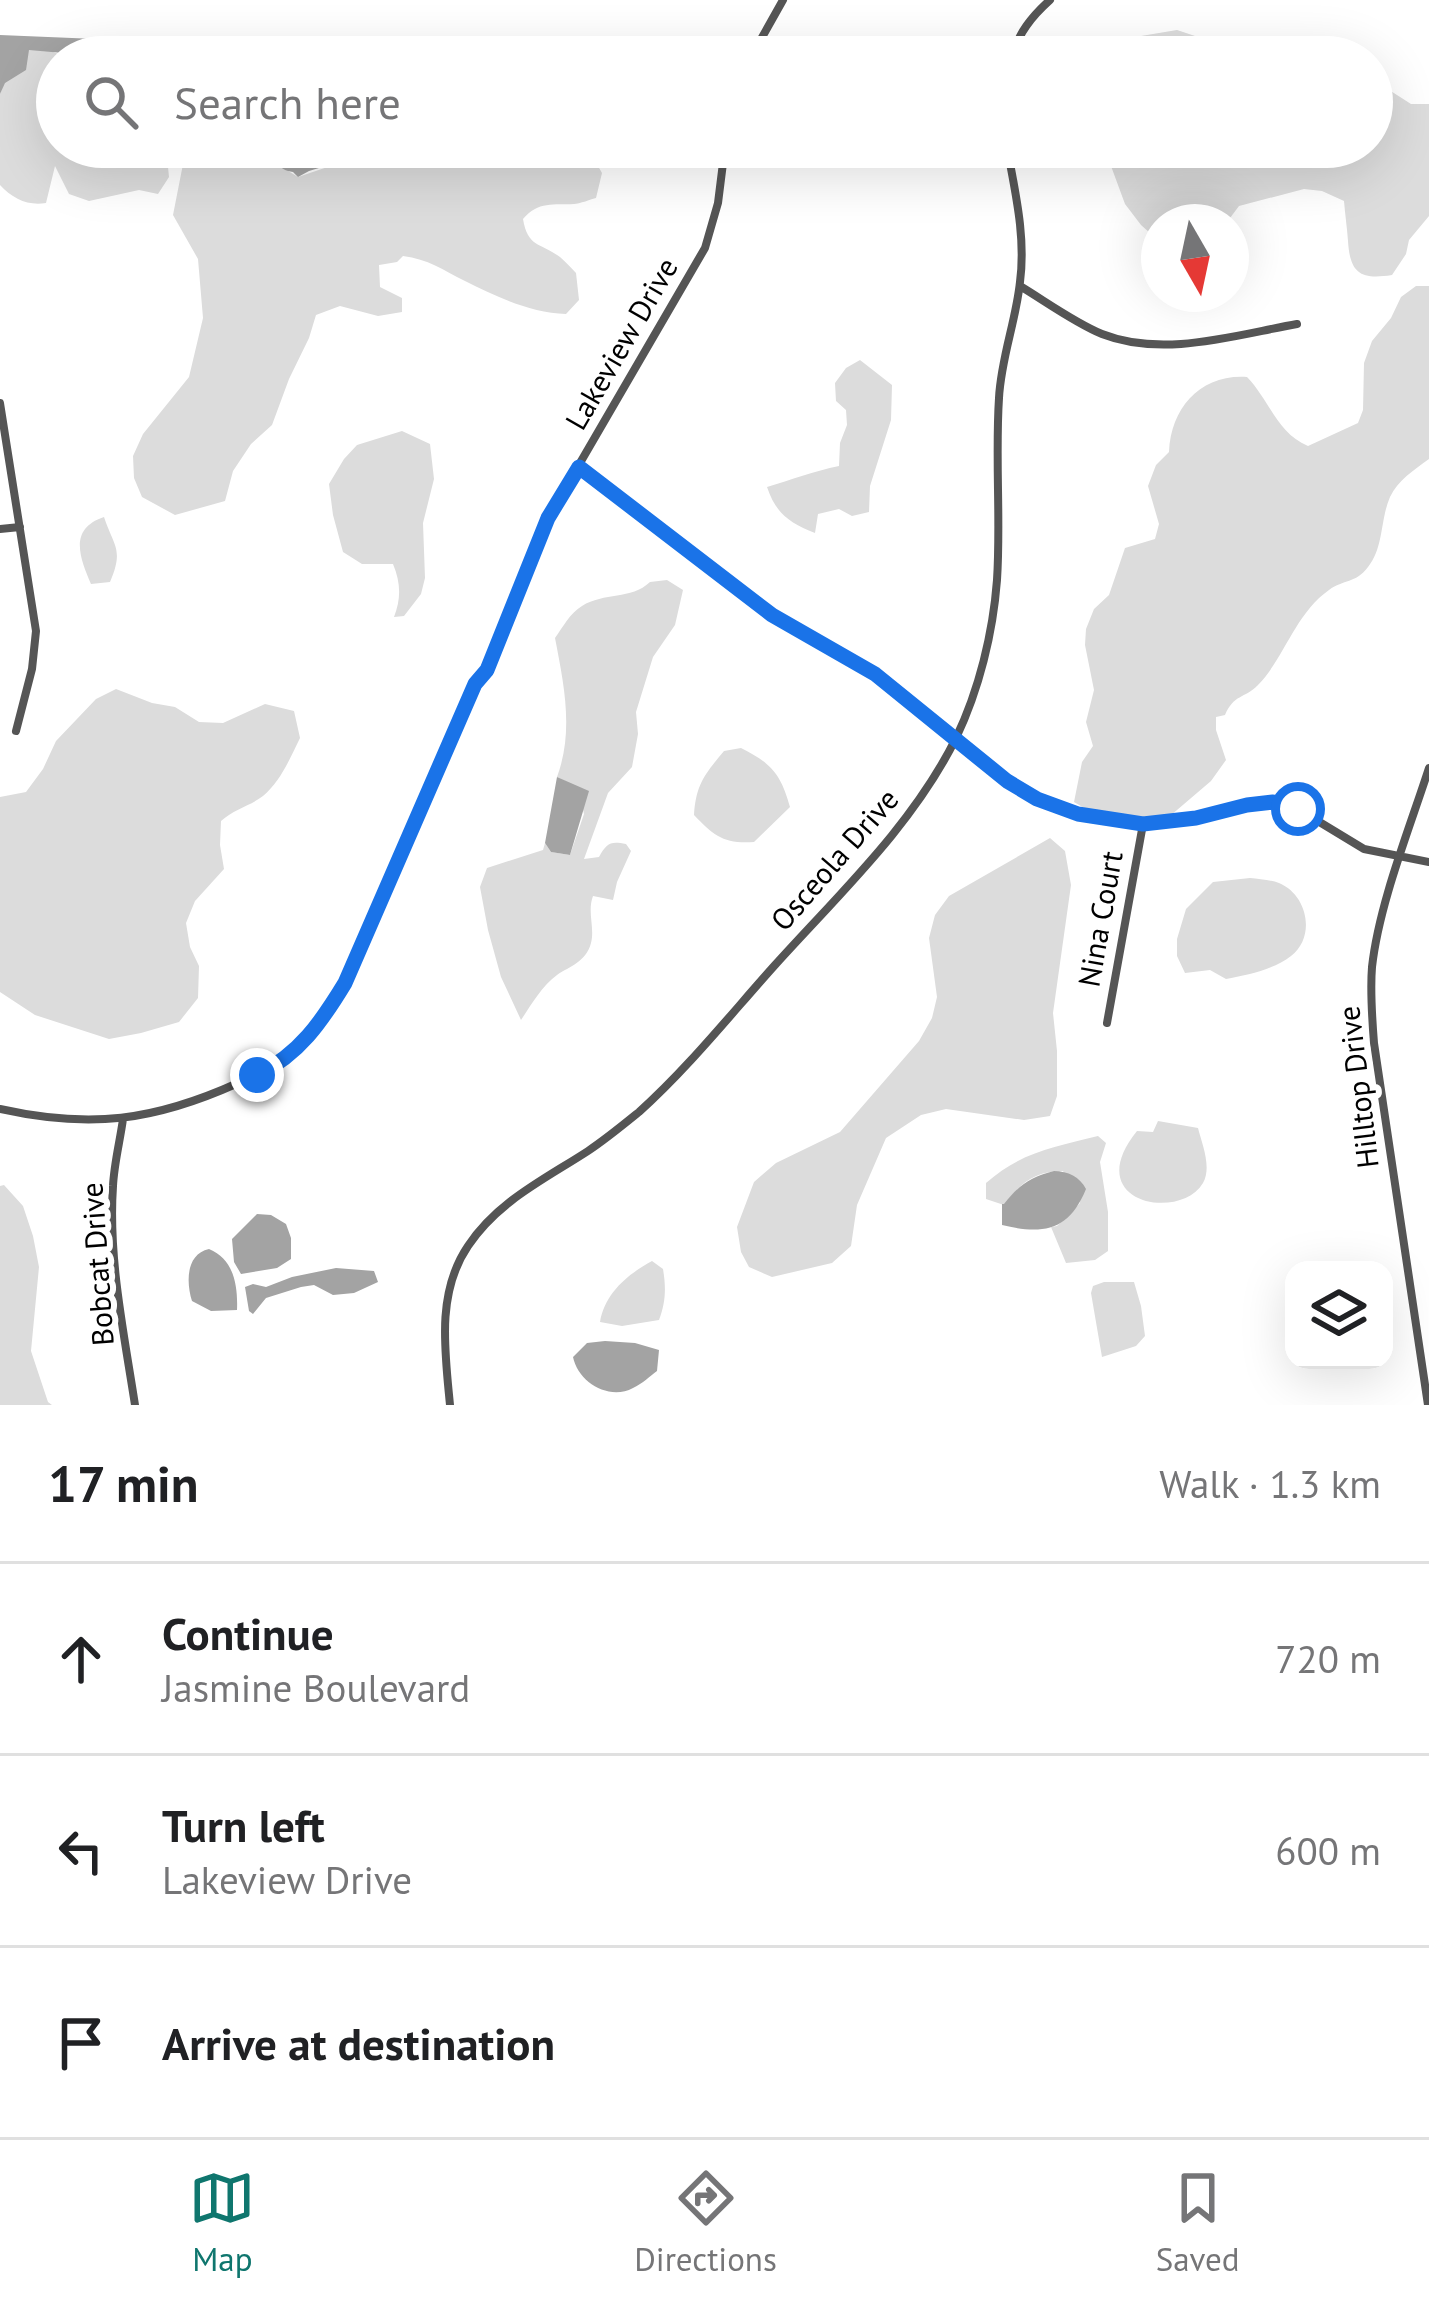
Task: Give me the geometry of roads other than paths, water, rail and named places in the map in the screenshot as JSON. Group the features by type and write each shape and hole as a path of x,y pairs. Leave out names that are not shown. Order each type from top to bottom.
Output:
{"street":[{"path":"763,36 783,0"},
{"path":"1018,36 1050,0"},
{"name":"Lakeview Drive","path":"0,1109 44,1119 123,1119 170,1110 266,1071 320,1025 345,983 475,684 487,670 548,518 705,248 722,168"},
{"name":"Osceola Drive","path":"449,1405 446,1310 466,1248 516,1196 592,1148 640,1110 680,1069 902,824 956,737 991,630 997,580 999,395 1020,286 1023,233 1010,168"},
{"path":"1020,286 1102,334 1167,346 1297,324"},
{"path":"0,403 36,631 16,731"},
{"path":"579,467 772,615 875,674 1007,781 1037,799 1078,814 1143,824 1273,802 1298,809 1364,849 1429,862"},
{"path":"0,529 20,527"},
{"name":"Hilltop Drive","path":"1428,1405 1371,1009 1372,966 1380,927 1429,769"},
{"name":"Nina Court","path":"1107,1023 1143,824"},
{"name":"Bobcat Drive","path":"123,1119 113,1219 135,1405"}]}
